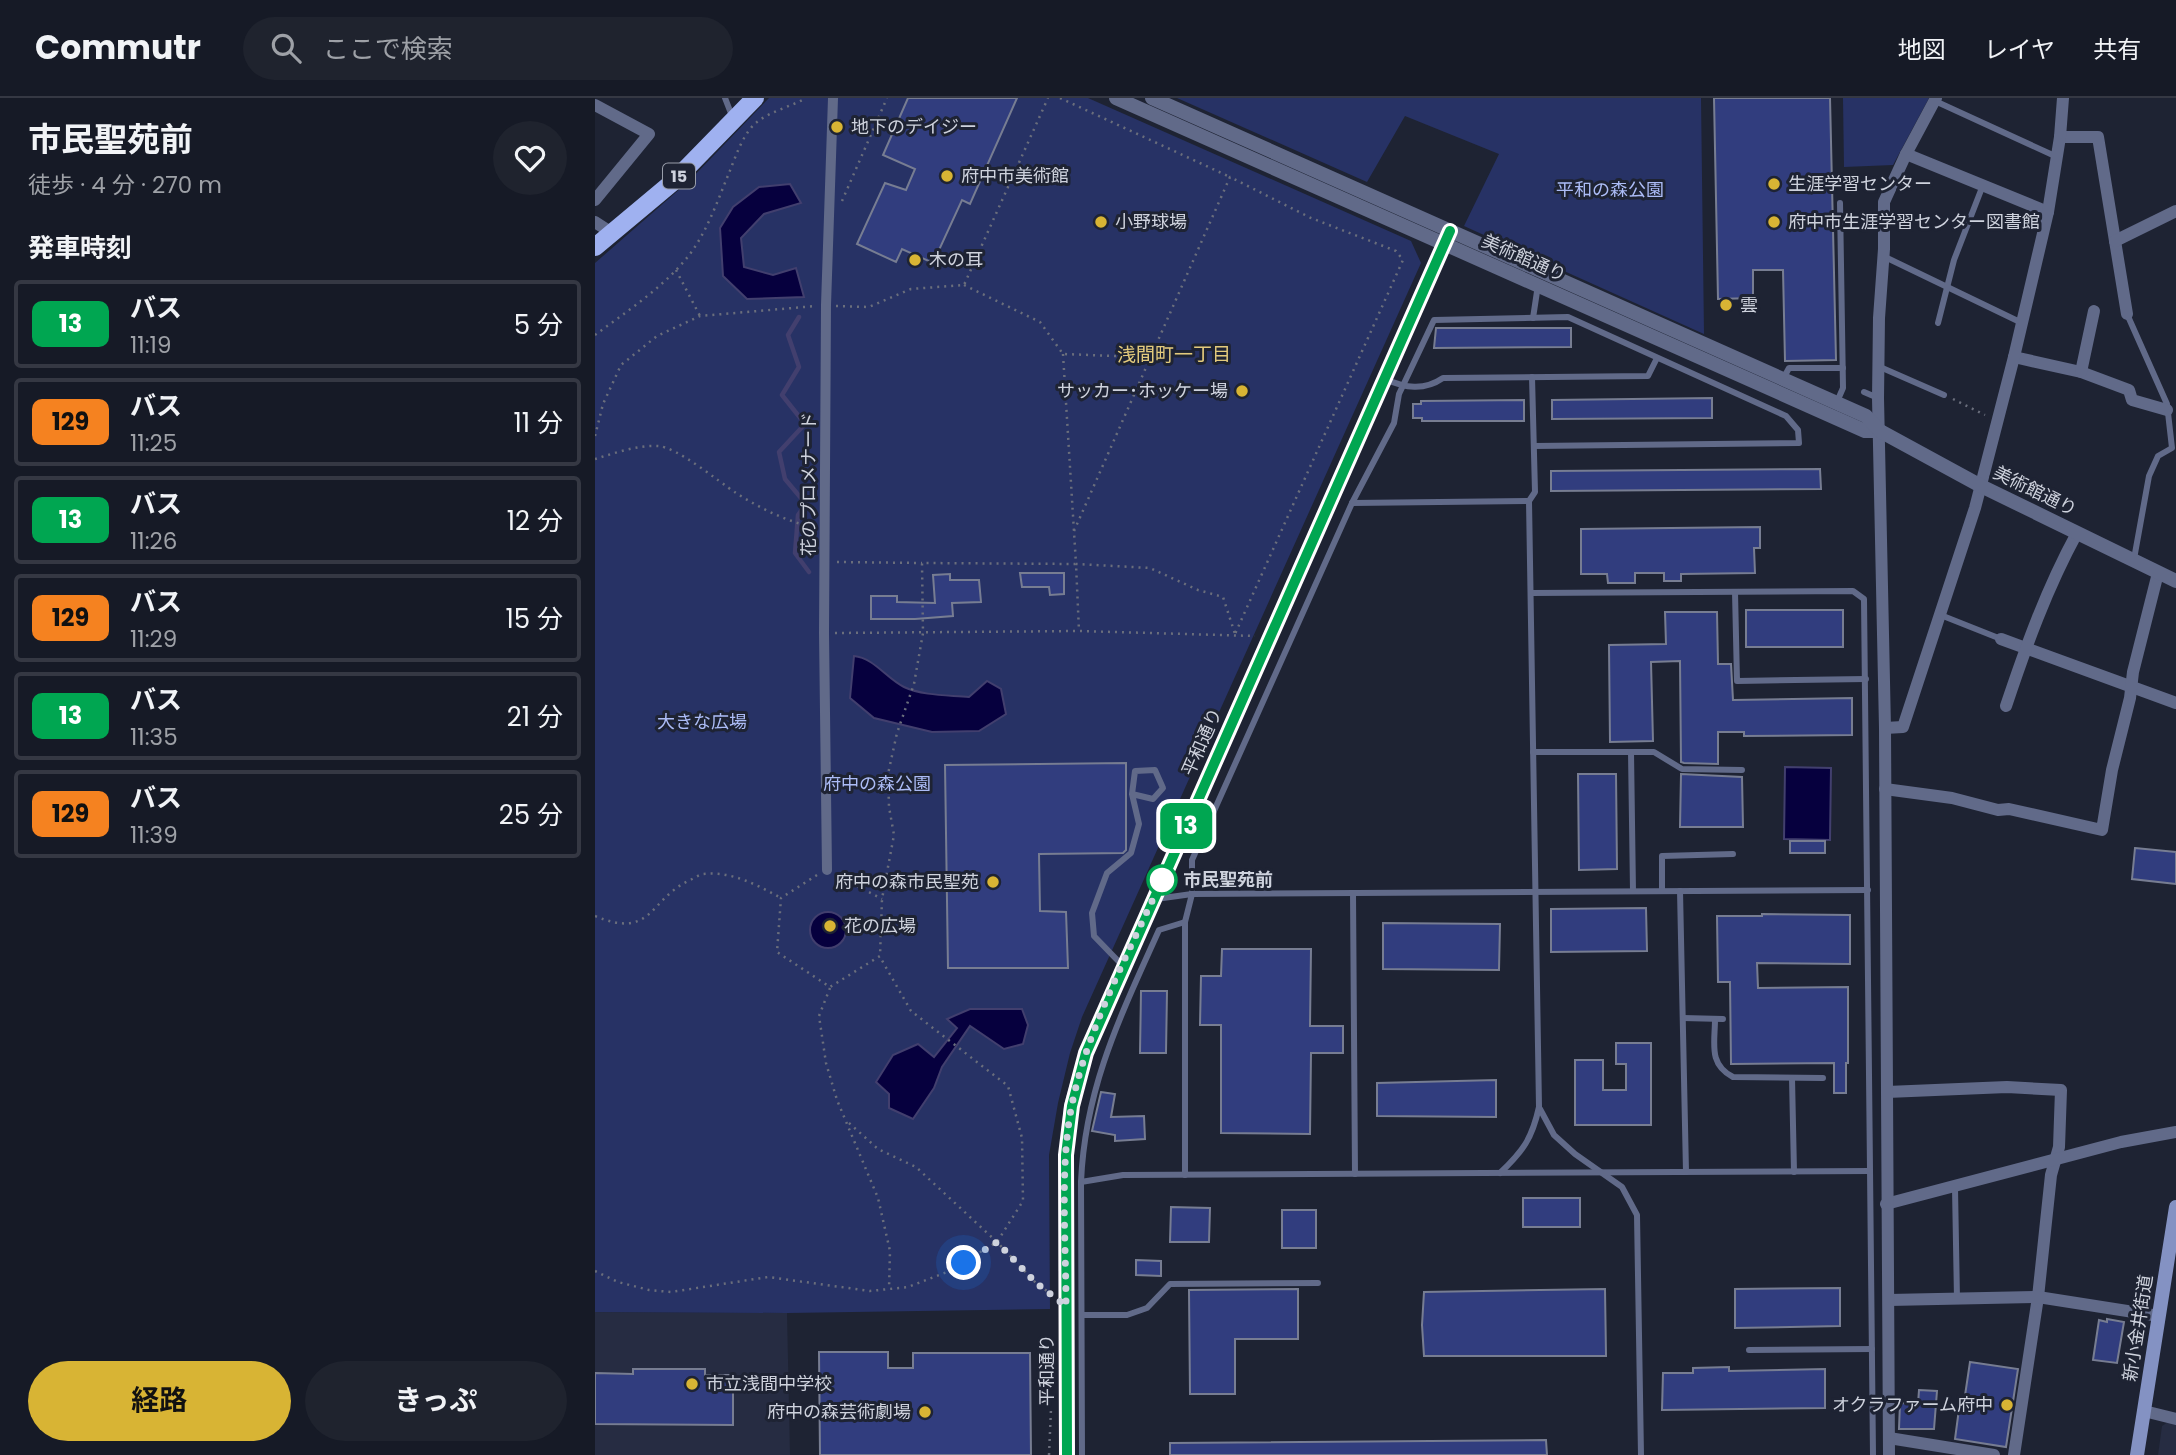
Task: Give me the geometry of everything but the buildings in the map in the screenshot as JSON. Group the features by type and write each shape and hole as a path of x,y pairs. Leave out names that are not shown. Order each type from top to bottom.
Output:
{"main road":[{"name":"15","path":"595,247 674,181 755,98"},
{"name":"新小金井街道","path":"2137,1455 2176,1207"}],"street":[{"name":"花のプロメナード","path":"827,870 824,634 826,305 833,98"},
{"name":"美術館通り","path":"1116,98 1448,237 1538,285 1624,316"},
{"name":"美術館通り","path":"1152,98 1448,237 1833,409"},
{"path":"1885,728 1903,727 1981,486 2048,212 2060,137 2063,98"},
{"path":"1889,1455 1885,728 1878,366 1884,202 1936,99"},
{"path":"595,105 649,134 595,200"},
{"path":"2060,137 2098,137 2127,314"},
{"path":"1906,154 2048,212"},
{"path":"2115,241 2176,211"},
{"path":"595,222 612,233"},
{"name":"平和通り","path":"1067,1455 1066,1155 1072,1106 1086,1053 1448,237"},
{"path":"2081,372 2094,311"},
{"name":"美術館通り","path":"1682,342 1783,379 1865,431 1880,431 1981,486 2176,581"},
{"path":"2014,357 2081,372 2129,390 2132,400 2167,410"},
{"path":"2006,706 2025,648 2055,573 2077,533"},
{"path":"1885,789 1952,798 1997,810 2010,809 2102,830 2158,573"},
{"path":"2001,639 2176,703"},
{"path":"1887,1092 2007,1087 2061,1090 2059,1147 2050,1175 2038,1297 2014,1455"},
{"path":"1887,1204 2121,1142 2176,1132"},
{"path":"1889,1300 2038,1297 2159,1316"},
{"path":"2144,1411 2176,1419"},
{"path":"1889,1438 1994,1455"}],"lane":[{"path":"725,98 734,121"},
{"path":"1936,99 2055,156"},
{"path":"1938,323 1954,260 1983,185"},
{"path":"1833,409 1843,388 1840,204"},
{"path":"1883,257 2022,323"},
{"path":"1533,318 1538,285"},
{"path":"2127,314 2167,404 2172,448 2158,456 2149,476 2134,561"},
{"path":"1185,1175 1185,922 1192,894 1192,860 1352,503 1394,423 1403,387 1434,320 1568,317 1786,416 1798,430 1799,443 1534,446"},
{"path":"1671,364 1682,342"},
{"path":"1385,379 1403,387 1431,386 1443,378 1648,376 1657,358"},
{"path":"1878,366 1944,395"},
{"path":"1783,379 1789,368 1843,368"},
{"path":"1500,1173 1529,1142 1539,1107 1529,500 1535,492 1532,377"},
{"path":"1864,392 1878,398"},
{"path":"1352,503 1529,500"},
{"path":"1531,593 1853,591 1864,598 1873,1455"},
{"path":"1735,592 1737,681 1866,678"},
{"path":"1938,614 2001,639"},
{"path":"1533,752 1654,752 1682,769 1742,770"},
{"path":"1631,752 1633,891"},
{"path":"1123,966 1094,936 1092,913 1107,873 1131,853 1139,824 1132,794 1135,771 1155,770 1163,788 1153,799 1132,794"},
{"path":"1662,891 1662,856 1733,854"},
{"path":"1153,899 1192,894 1868,890"},
{"path":"1680,891 1686,1172"},
{"path":"1353,894 1355,1174"},
{"path":"1082,1455 1081,1182 1083,1144 1090,1107 1113,1032 1159,930 1185,922"},
{"path":"1683,1018 1719,1019 1715,1054 1717,1065 1733,1077 1823,1078"},
{"path":"1793,1078 1794,1172"},
{"path":"1539,1107 1554,1135 1622,1187 1637,1215 1641,1455"},
{"path":"1081,1182 1123,1175 1870,1171"},
{"path":"1955,1188 1958,1299"},
{"path":"1082,1315 1127,1315 1147,1308 1170,1284 1318,1283"},
{"path":"1749,1350 1872,1349"}],"path":[{"path":"595,335 639,303 686,259 710,220 749,130 770,115 806,98"},
{"path":"840,203 887,98"},
{"path":"1060,98 1311,218 1396,251 1403,260 1235,634"},
{"path":"1074,531 1230,177"},
{"path":"675,268 700,316"},
{"path":"964,285 1040,322 1063,354 1079,631"},
{"path":"1063,354 1116,356 1156,345"},
{"path":"1944,395 1997,421"},
{"path":"595,459 629,449 660,446 689,460 737,494 788,522 825,530"},
{"path":"825,561 1076,564 1150,568 1198,590 1223,597 1235,634"},
{"path":"595,1271 618,1282 649,1290 671,1292 768,1277 870,1291 908,1287 947,1272 997,1242 1023,1200 1022,1138 1008,1086 911,1011 880,956 882,899 894,835 888,774 897,733 914,684 923,633 922,563"},
{"path":"824,634 1079,631 1270,637"},
{"path":"781,898 827,870 882,899"},
{"path":"595,916 606,921 633,924 651,915 680,885 702,874 743,878 781,898"},
{"path":"781,898 777,953 830,987"},
{"path":"880,956 830,987 819,1016 826,1063 837,1100 878,1198 890,1251 889,1289"},
{"path":"847,1121 878,1149 916,1167 997,1242 1036,1283 1066,1306"}],"shaded area":[{"path":"790,184 801,203 764,214 741,238 744,267 773,275 796,268 804,297 747,299 723,276 720,228 733,207 759,187"},
{"path":"854,656 868,660 904,687 919,692 969,697 987,681 1001,689 1006,714 979,731 932,732 874,718 850,698"},
{"path":"1785,767 1831,768 1830,840 1784,839"},
{"path":"828,912 841,917 846,930 841,943 828,948 815,943 810,930 815,917"},
{"path":"970,1009 1022,1009 1028,1025 1023,1044 1004,1049 970,1026 942,1067 934,1088 913,1119 889,1108 889,1094 876,1082 893,1055 918,1044 934,1057 957,1028 947,1019"},
{"name":"市立浅間中学校","path":"595,1312 787,1313 790,1455 595,1455"},
{"path":"2168,1422 2176,1424 2176,1455 2158,1455 2162,1426"}],"green space":[{"name":"府中の森公園","path":"769,98 1088,98 1411,241 1421,263 1082,1017 1058,1103 1049,1155 1050,1309 787,1313 595,1312 595,263 689,181"},
{"name":"平和の森公園","path":"1177,98 1701,98 1704,334 1464,226 1499,154 1405,116 1367,182"},
{"path":"1843,98 1929,98 1893,165 1844,167"}],"waterway":[{"path":"799,317 788,335 799,367 782,395 805,424 779,452 785,479 806,504 798,515 795,553 809,572"}],"bus line":[{"name":"13","path":"1067,1455 1066,1155 1077,1081 1096,1027 1450,231"}],"place":[{"name":"地下のデイジー","path":"837,127"},
{"name":"府中市美術館","path":"947,176"},
{"name":"生涯学習センター","path":"1774,184"},
{"name":"小野球場","path":"1101,222"},
{"name":"府中市生涯学習センター図書館","path":"1774,222"},
{"name":"木の耳","path":"915,260"},
{"name":"雲","path":"1726,305"},
{"name":"サッカー･ホッケー場","path":"1242,391"},
{"name":"市民聖苑前","path":"1162,880"},
{"name":"府中の森市民聖苑","path":"993,882"},
{"name":"花の広場","path":"830,926"},
{"name":"市立浅間中学校","path":"692,1384"},
{"name":"オクラファーム府中","path":"2007,1405"},
{"name":"府中の森芸術劇場","path":"925,1412"}],"district":[{"name":"浅間町一丁目","path":"1174,354"}],"route":[{"path":"964,1263 997,1242 1036,1283 1066,1306 1066,1155 1077,1081 1096,1027 1164,875 1162,880"}],"park label":[{"name":"大きな広場","path":"702,722"}]}
